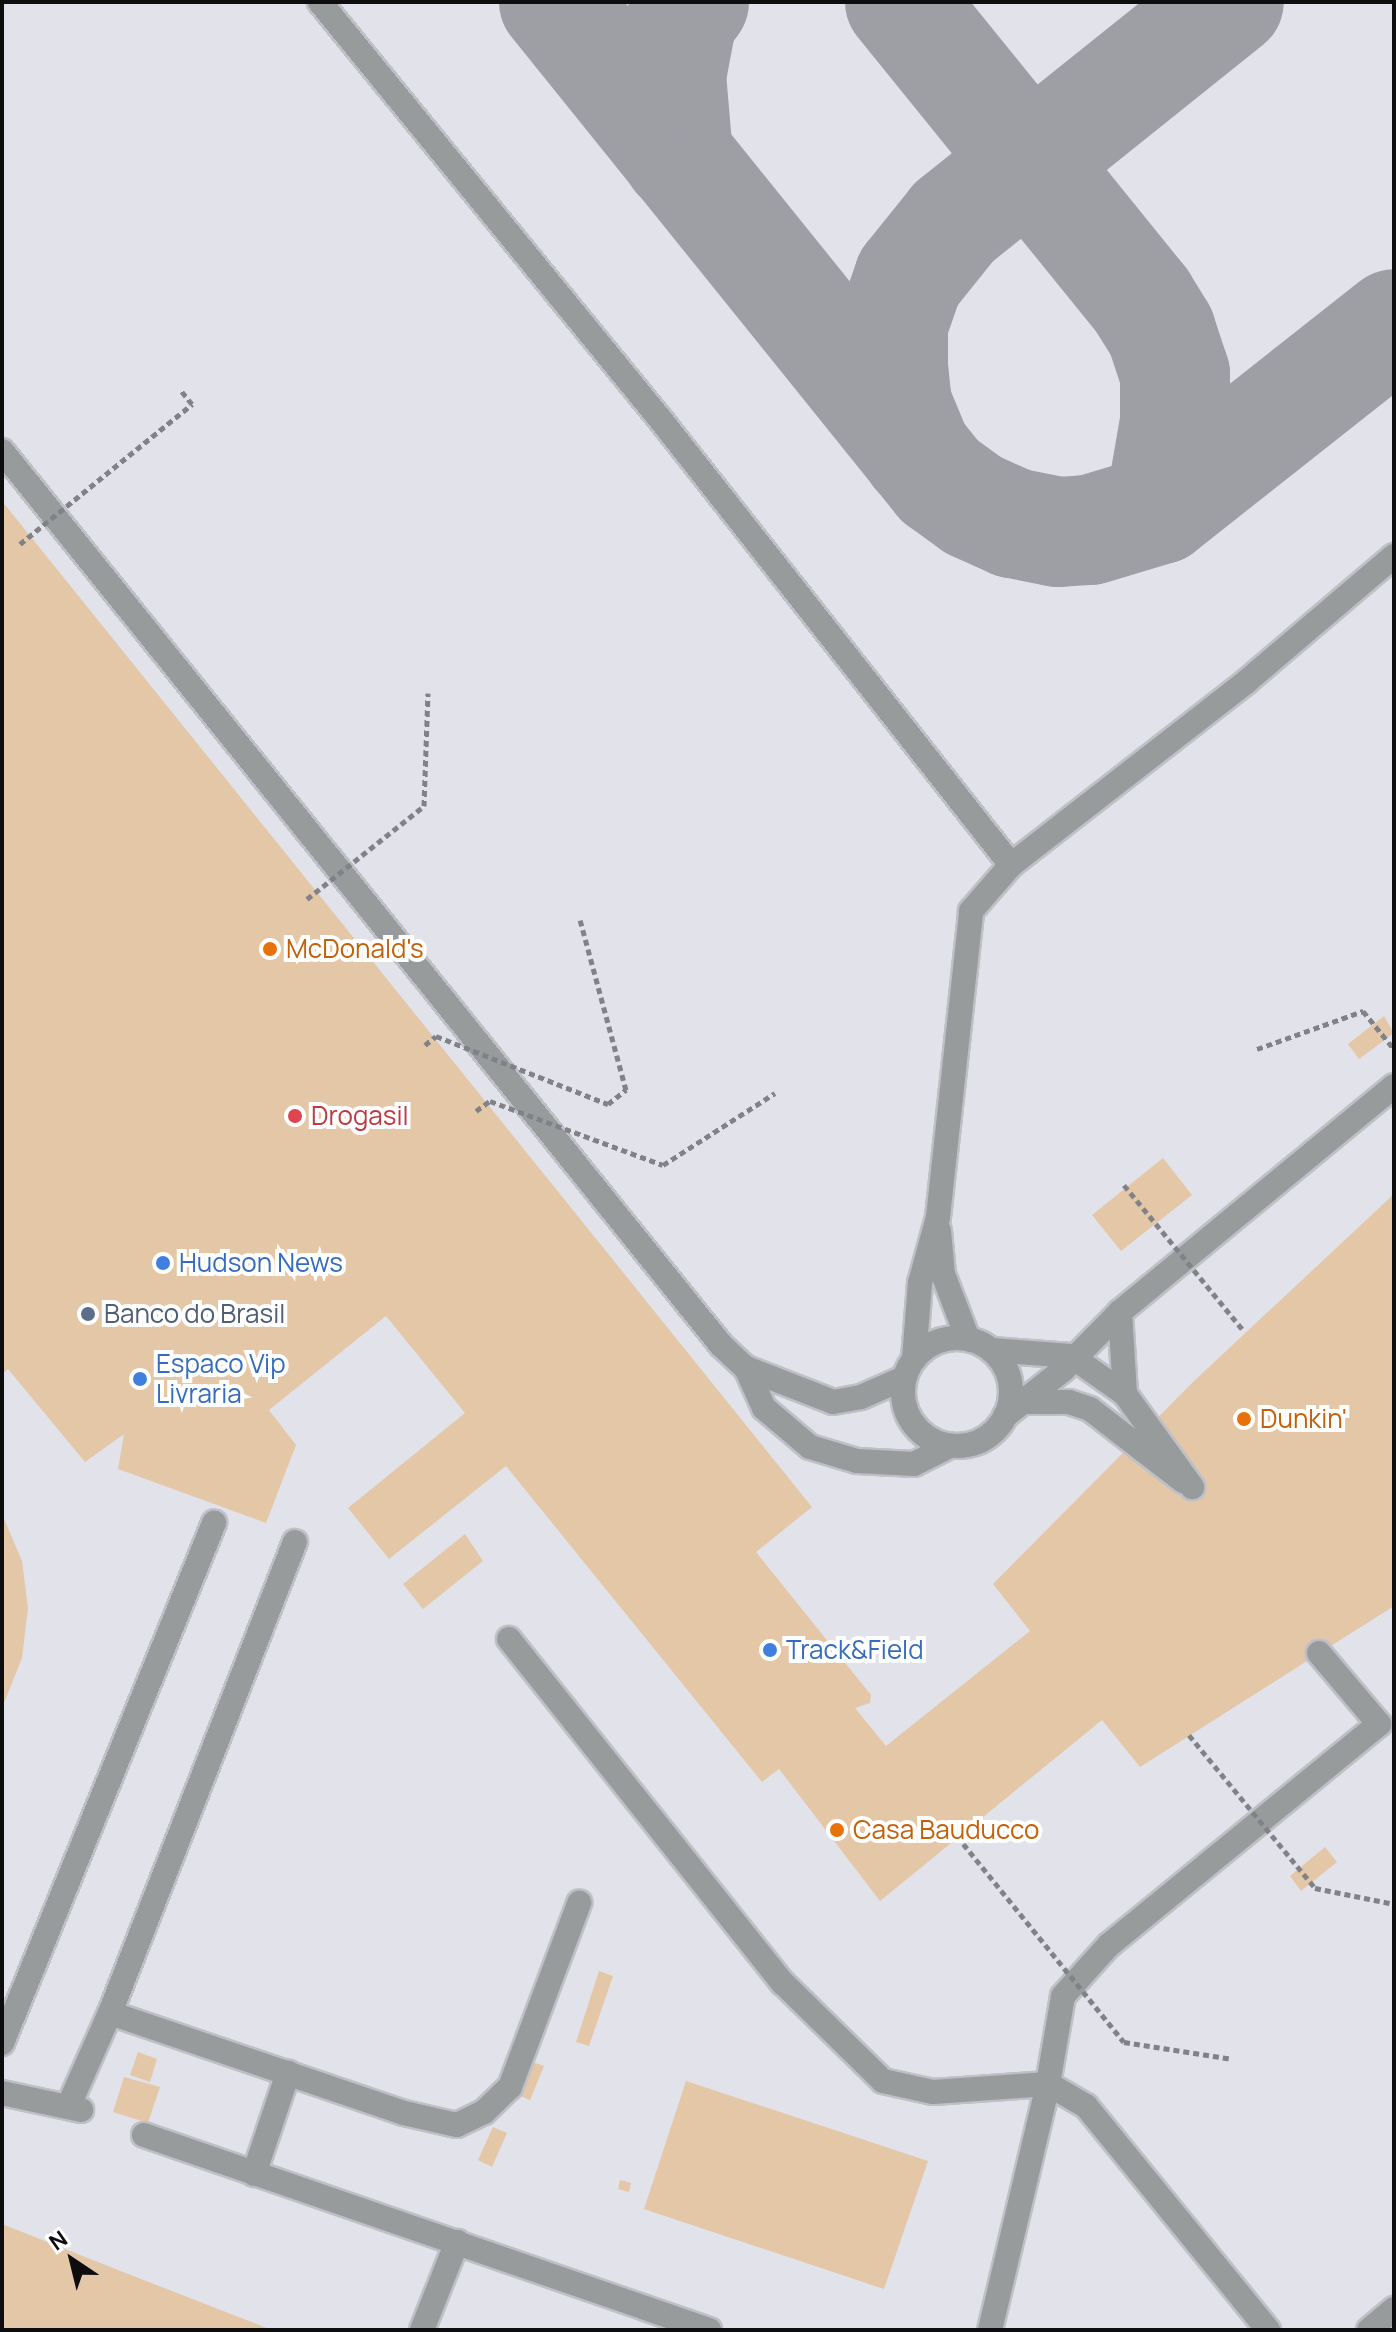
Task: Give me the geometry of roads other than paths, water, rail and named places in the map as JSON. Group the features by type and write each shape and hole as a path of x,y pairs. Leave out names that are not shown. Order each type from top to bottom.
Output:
{"lane":[{"path":"320,2 664,424 1011,865"},
{"path":"2,451 538,1120 746,1368 764,1408 810,1447 857,1461 914,1464 950,1446 983,1440 1014,1409 1064,1369 1071,1356 1120,1312 1394,1086"},
{"path":"950,1446 922,1434 909,1419 909,1369 920,1283 938,1217 971,911 1011,865 1247,681 1394,556"},
{"path":"938,1217 943,1274 968,1339"},
{"path":"1120,1312 1125,1394"},
{"path":"746,1368 833,1402 861,1397 909,1369 937,1342 968,1339 992,1350 1071,1356 1125,1394 1192,1487 1153,1463 1090,1409 1069,1402 1014,1409"},
{"path":"992,1350 1010,1381 1014,1409"},
{"path":"2,2043 214,1523"},
{"path":"2,2093 75,2107 295,1542"},
{"path":"509,1639 783,1983 883,2081 933,2092 1048,2084 1086,2106 1268,2330"},
{"path":"990,2330 1048,2084 1063,1996 1109,1945 1386,1718 1319,1653"},
{"path":"110,2013 434,2122 457,2125 472,2120 510,2087 579,1903"},
{"path":"254,2174 288,2073"},
{"path":"144,2135 709,2330"},
{"path":"422,2330 457,2242"},
{"path":"1369,2330 1394,2309"}],"place":[{"name":"McDonald's","path":"270,949"},
{"name":"Drogasil","path":"295,1116"},
{"name":"Hudson News","path":"163,1263"},
{"name":"Banco do Brasil","path":"88,1314"},
{"name":"Espaco Vip Livraria","path":"140,1379"},
{"name":"Dunkin'","path":"1244,1419"},
{"name":"Track&Field","path":"770,1650"},
{"name":"Casa Bauducco","path":"837,1830"}]}
